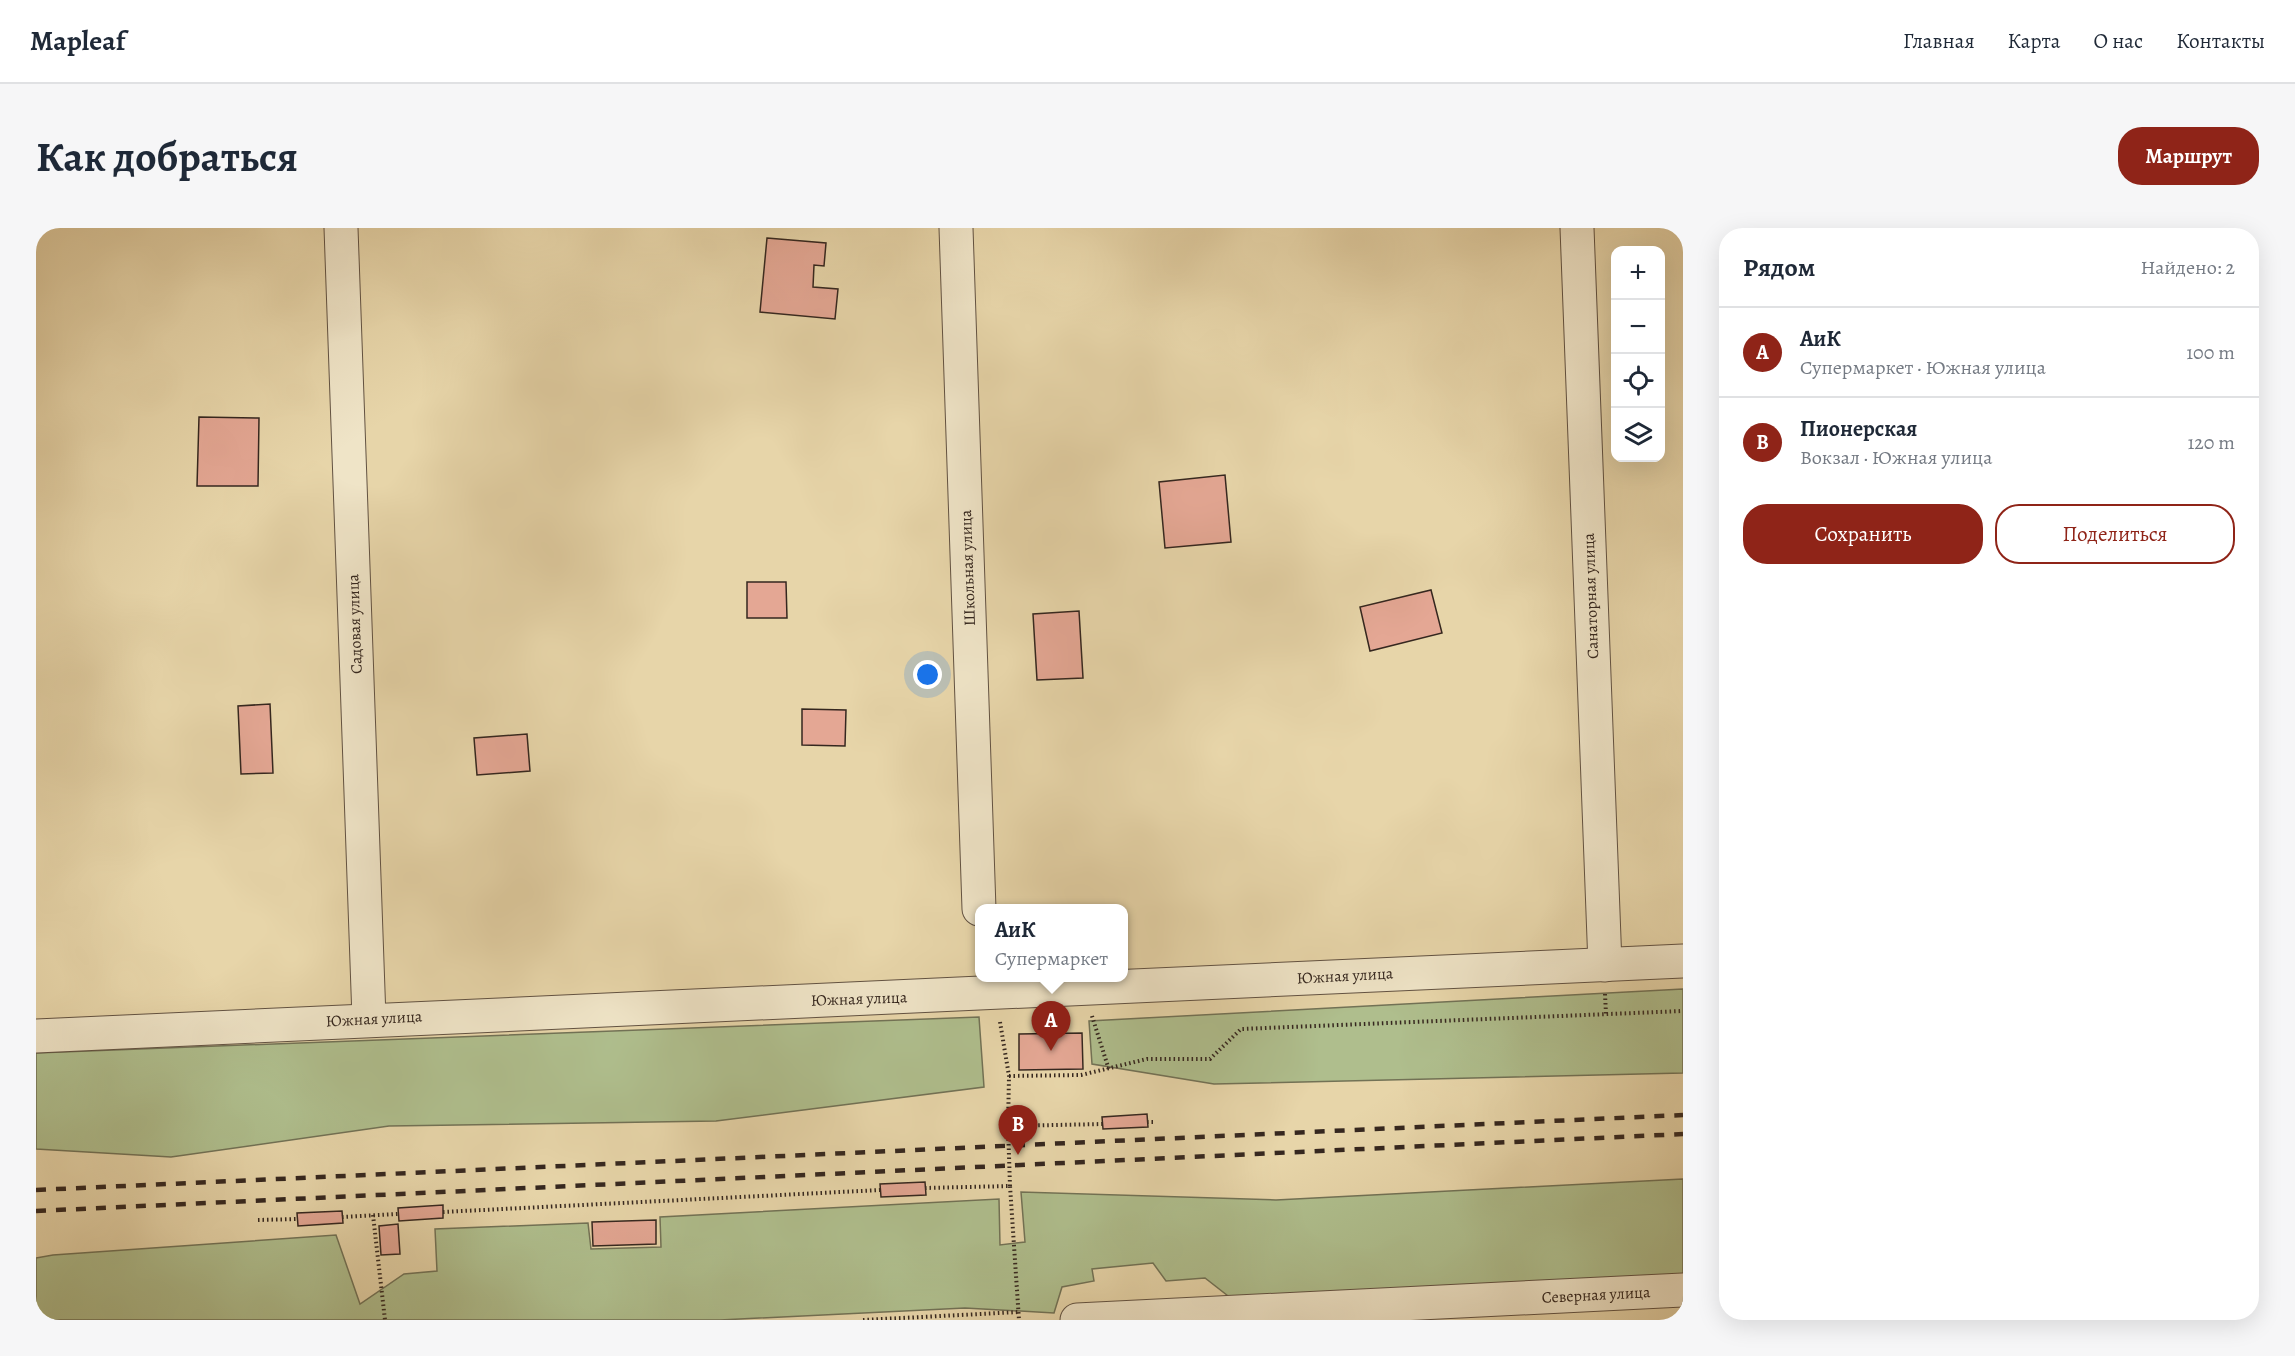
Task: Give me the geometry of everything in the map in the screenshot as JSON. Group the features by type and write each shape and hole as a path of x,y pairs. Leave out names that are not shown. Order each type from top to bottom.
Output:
{"street":[{"name":"Садовая улица","path":"341,228 369,1019"},
{"name":"Школьная улица","path":"956,228 979,904"},
{"name":"Санаторная улица","path":"1577,228 1605,965"},
{"name":"Южная улица","path":"36,1036 982,986 1083,988 1683,961"},
{"name":"Северная улица","path":"1077,1320 1627,1307 1683,1290"}],"path":[{"path":"982,986 999,1018 1009,1076 1010,1186 1019,1320"},
{"path":"1083,988 1109,1070"},
{"path":"1009,1076 1081,1075 1147,1059 1210,1059 1241,1029 1683,1011"},
{"path":"1147,1122 1154,1122"},
{"path":"1008,1126 1103,1124"},
{"path":"925,1188 1010,1186"},
{"path":"443,1212 880,1190"},
{"path":"342,1217 398,1214"},
{"path":"373,1215 385,1320"},
{"path":"258,1220 297,1219"},
{"path":"863,1320 1019,1312"}],"green space":[{"path":"1683,989 1683,1073 1214,1084 1092,1064 1089,1021"},
{"path":"979,1017 984,1087 716,1121 389,1126 171,1157 36,1149 36,1053"},
{"path":"1683,1179 1683,1280 1232,1299 1205,1278 1166,1281 1153,1263 1092,1269 1094,1281 1062,1287 1054,1313 965,1308 720,1320 36,1320 36,1258 53,1255 336,1235 360,1304 404,1274 437,1271 435,1229 588,1223 591,1249 661,1247 660,1217 999,1199 1000,1245 1025,1242 1021,1192 1276,1200"}],"building":[{"path":"767,238 826,243 824,266 814,265 813,287 838,289 835,319 760,312"},
{"path":"199,417 259,418 258,486 197,486"},
{"path":"1225,475 1231,542 1165,548 1159,482"},
{"path":"747,582 786,582 787,618 747,618"},
{"path":"1431,590 1442,633 1370,651 1360,607"},
{"path":"1079,611 1083,678 1037,680 1033,614"},
{"path":"270,704 273,773 241,774 238,706"},
{"path":"802,709 846,710 845,746 802,745"},
{"path":"527,734 530,771 477,775 474,738"},
{"path":"1082,1033 1083,1069 1019,1070 1019,1034"},
{"path":"1147,1114 1148,1127 1103,1129 1102,1117"},
{"path":"925,1182 926,1195 881,1197 880,1184"},
{"path":"443,1205 443,1218 399,1221 398,1208"},
{"path":"342,1211 343,1223 298,1226 297,1213"},
{"path":"656,1220 656,1244 593,1246 592,1222"},
{"path":"398,1224 400,1254 381,1255 379,1226"}],"railway":[{"path":"36,1190 1683,1115"},
{"path":"36,1211 1683,1134"}],"place":[{"name":"АиК","path":"1051,1051"},
{"name":"Пионерская","path":"1018,1155"}]}
